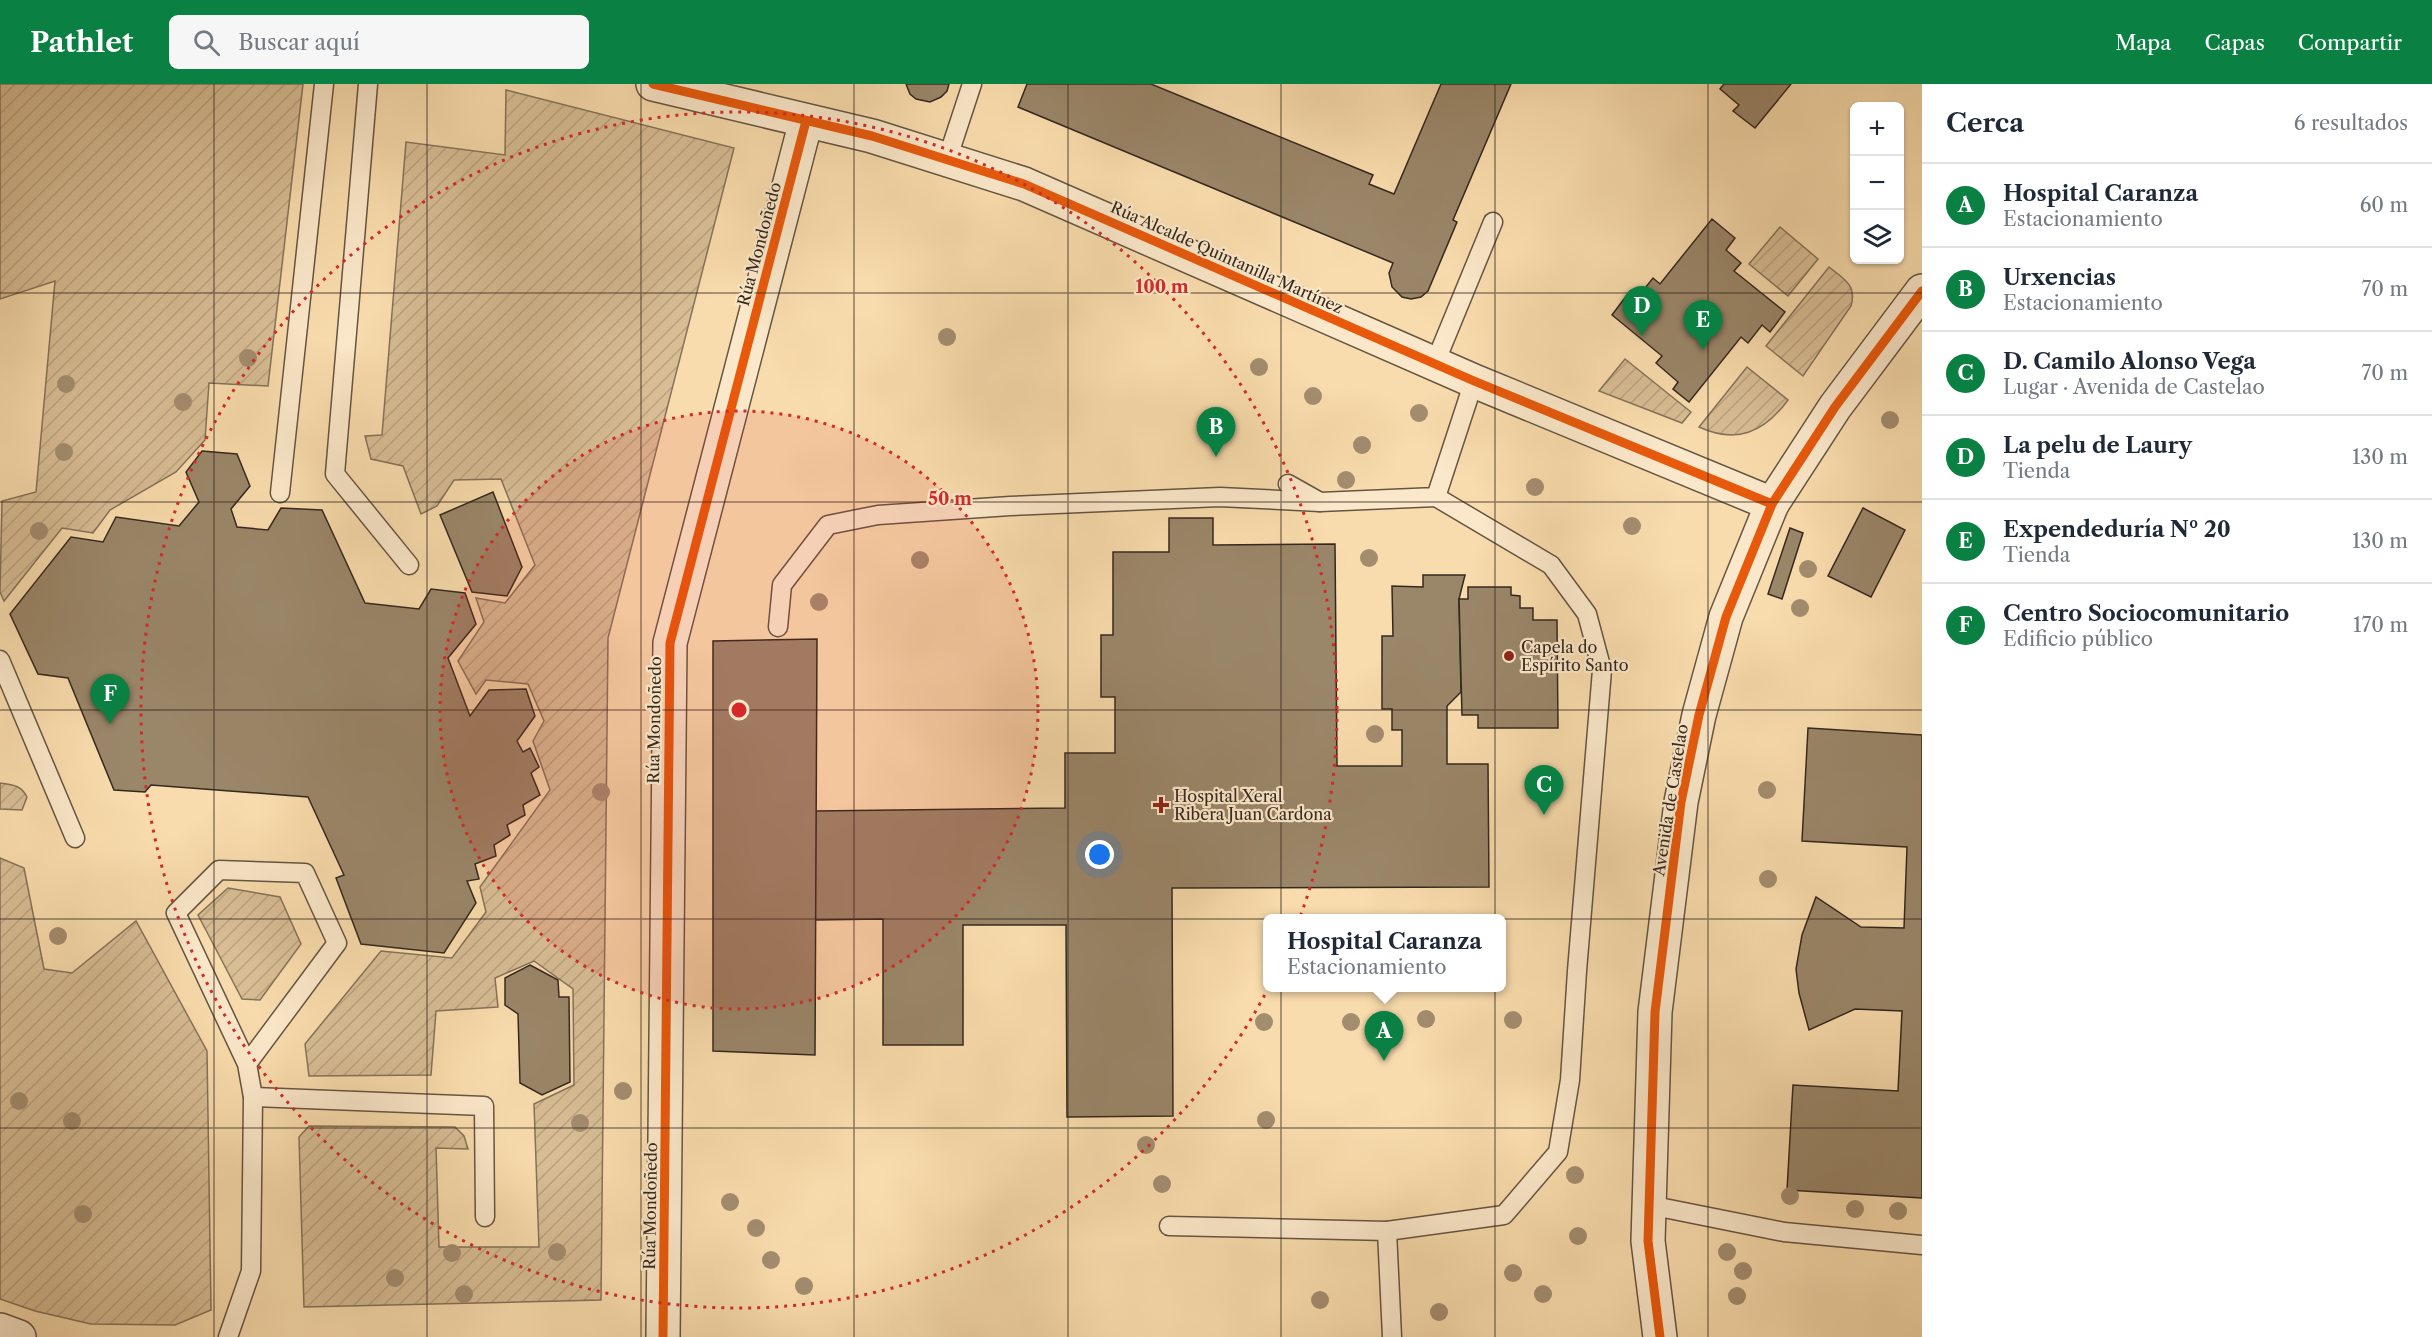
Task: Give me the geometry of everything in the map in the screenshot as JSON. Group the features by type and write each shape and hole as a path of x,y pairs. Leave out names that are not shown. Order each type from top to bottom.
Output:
{"street":[{"name":"Rúa Alcalde Quintanilla Martínez","path":"653,84 872,136 1024,184 1474,381 1772,504"},
{"name":"Rúa Mondoñedo","path":"663,1337 670,643 806,121"},
{"name":"Avenida de Castelao","path":"1660,1337 1648,1241 1655,1012 1681,802 1699,715 1726,617 1772,504 1835,407 1922,291"},
{"path":"0,1330 19,1337"}],"lane":[{"path":"280,493 324,84"},
{"path":"368,84 335,474 408,565"},
{"path":"947,160 972,84"},
{"path":"1435,363 1493,222"},
{"path":"1436,496 1474,381"},
{"path":"1288,484 1320,502"},
{"path":"778,627 782,585 828,525 878,515 1010,506 1220,497 1320,502 1436,496 1551,565 1587,614 1602,670 1570,1080 1557,1152 1504,1215 1387,1231 1169,1226"},
{"path":"0,660 75,838"},
{"path":"228,1337 251,1271 253,1097 247,1064 176,913 219,870 305,873 337,943 247,1064"},
{"path":"253,1097 484,1106 485,1217"},
{"path":"1649,1205 1784,1232 1922,1245"},
{"path":"1387,1231 1392,1337"}],"shaded area":[{"path":"0,84 303,84 268,386 209,383 205,440 176,472 110,510 93,533 62,528 4,601 0,592 2,501 36,492 55,281 0,299"},
{"path":"506,90 734,148 608,638 601,1300 304,1307 299,1137 309,1126 455,1127 464,1136 468,1149 436,1148 439,1247 539,1247 534,1104 574,1085 573,989 534,961 495,978 498,1007 436,1011 431,1075 309,1076 305,1044 381,951 452,958 486,912 480,887 550,790 533,741 544,721 528,684 486,680 476,694 458,661 484,622 476,598 505,603 535,565 501,479 454,480 437,506 421,514 403,466 371,459 365,436 382,435 406,142 505,155"},
{"path":"1780,227 1818,259 1788,296 1749,264"},
{"path":"1829,267 1851,288 1851,306 1803,376 1766,346"},
{"path":"1625,359 1691,412 1682,423 1599,391"},
{"path":"1747,367 1788,400 1769,421 1748,432 1725,435 1699,427"},
{"path":"0,783 16,786 25,793 27,797 22,810 0,809"},
{"path":"0,858 24,868 44,969 72,973 136,921 207,1051 211,1310 175,1325 91,1324 35,1311 0,1299"},
{"path":"228,888 280,897 301,944 260,1000 242,999 198,915"}],"building":[{"path":"906,84 949,84 947,91 941,97 930,102 916,99 910,94"},
{"path":"1027,84 1151,84 1373,175 1369,184 1394,194 1441,84 1511,84 1453,220 1457,222 1428,291 1421,297 1411,299 1402,297 1392,287 1389,273 1393,263 1018,107"},
{"path":"1724,84 1791,84 1755,128 1733,111 1739,105 1720,89"},
{"path":"1712,219 1735,238 1726,250 1741,263 1734,271 1785,312 1770,332 1762,325 1748,343 1741,337 1689,402 1673,389 1678,382 1656,363 1662,356 1612,315 1630,291 1638,297 1653,278 1660,284"},
{"path":"202,451 237,454 250,486 231,509 237,527 268,530 281,508 322,510 365,603 419,609 431,589 465,593 476,624 448,658 470,716 489,690 526,689 535,716 517,741 523,752 530,748 539,767 531,773 540,795 523,805 525,815 507,825 510,835 494,845 496,856 475,864 479,879 467,881 476,903 444,953 361,944 336,878 344,875 308,797 151,785 145,792 114,790 68,678 38,674 10,614 71,537 103,542 116,517 179,526 199,502 186,472"},
{"path":"493,492 522,567 507,596 472,592 440,515"},
{"path":"1863,508 1905,530 1871,597 1828,576"},
{"path":"1169,518 1213,518 1213,545 1335,544 1337,766 1402,766 1402,730 1392,730 1392,709 1382,709 1382,636 1393,636 1392,586 1423,587 1423,575 1465,575 1459,599 1461,692 1447,706 1447,764 1488,764 1489,887 1172,888 1173,1116 1067,1117 1066,925 963,925 963,1045 883,1045 883,919 815,920 815,811 1065,808 1065,753 1115,753 1115,697 1101,697 1101,635 1113,635 1113,552 1169,552"},
{"path":"1790,528 1803,533 1782,599 1768,594"},
{"name":"Capela do Espírito Santo","path":"1468,587 1511,587 1511,595 1520,596 1520,608 1533,608 1533,620 1557,620 1558,728 1478,728 1478,715 1462,715 1459,599 1468,599"},
{"path":"817,639 815,1055 713,1051 713,641"},
{"path":"1808,728 1922,735 1922,1198 1787,1190 1793,1085 1898,1091 1902,1011 1855,1009 1809,1030 1799,993 1796,969 1802,935 1816,897 1861,927 1904,928 1907,847 1802,841"},
{"path":"530,965 558,980 559,997 569,997 570,1082 542,1095 520,1083 518,1014 505,1005 505,978"}],"cycle path":[{"path":"653,84 872,136 1024,184 1474,381 1772,504"},
{"path":"663,1337 670,643 806,121"},
{"path":"1660,1337 1648,1241 1655,1012 1681,802 1699,715 1726,617 1772,504 1835,407 1922,291"}],"place":[{"name":"La pelu de Laury","path":"1642,336"},
{"name":"Expendeduría Nº 20","path":"1703,350"},
{"name":"Urxencias","path":"1216,457"},
{"name":"Capela do Espírito Santo","path":"1509,656"},
{"name":"Centro Sociocomunitario","path":"110,724"},
{"name":"Hospital Xeral Ribera Juan Cardona","path":"1161,805"},
{"name":"D. Camilo Alonso Vega","path":"1544,815"},
{"name":"Hospital Caranza","path":"1384,1061"}]}
